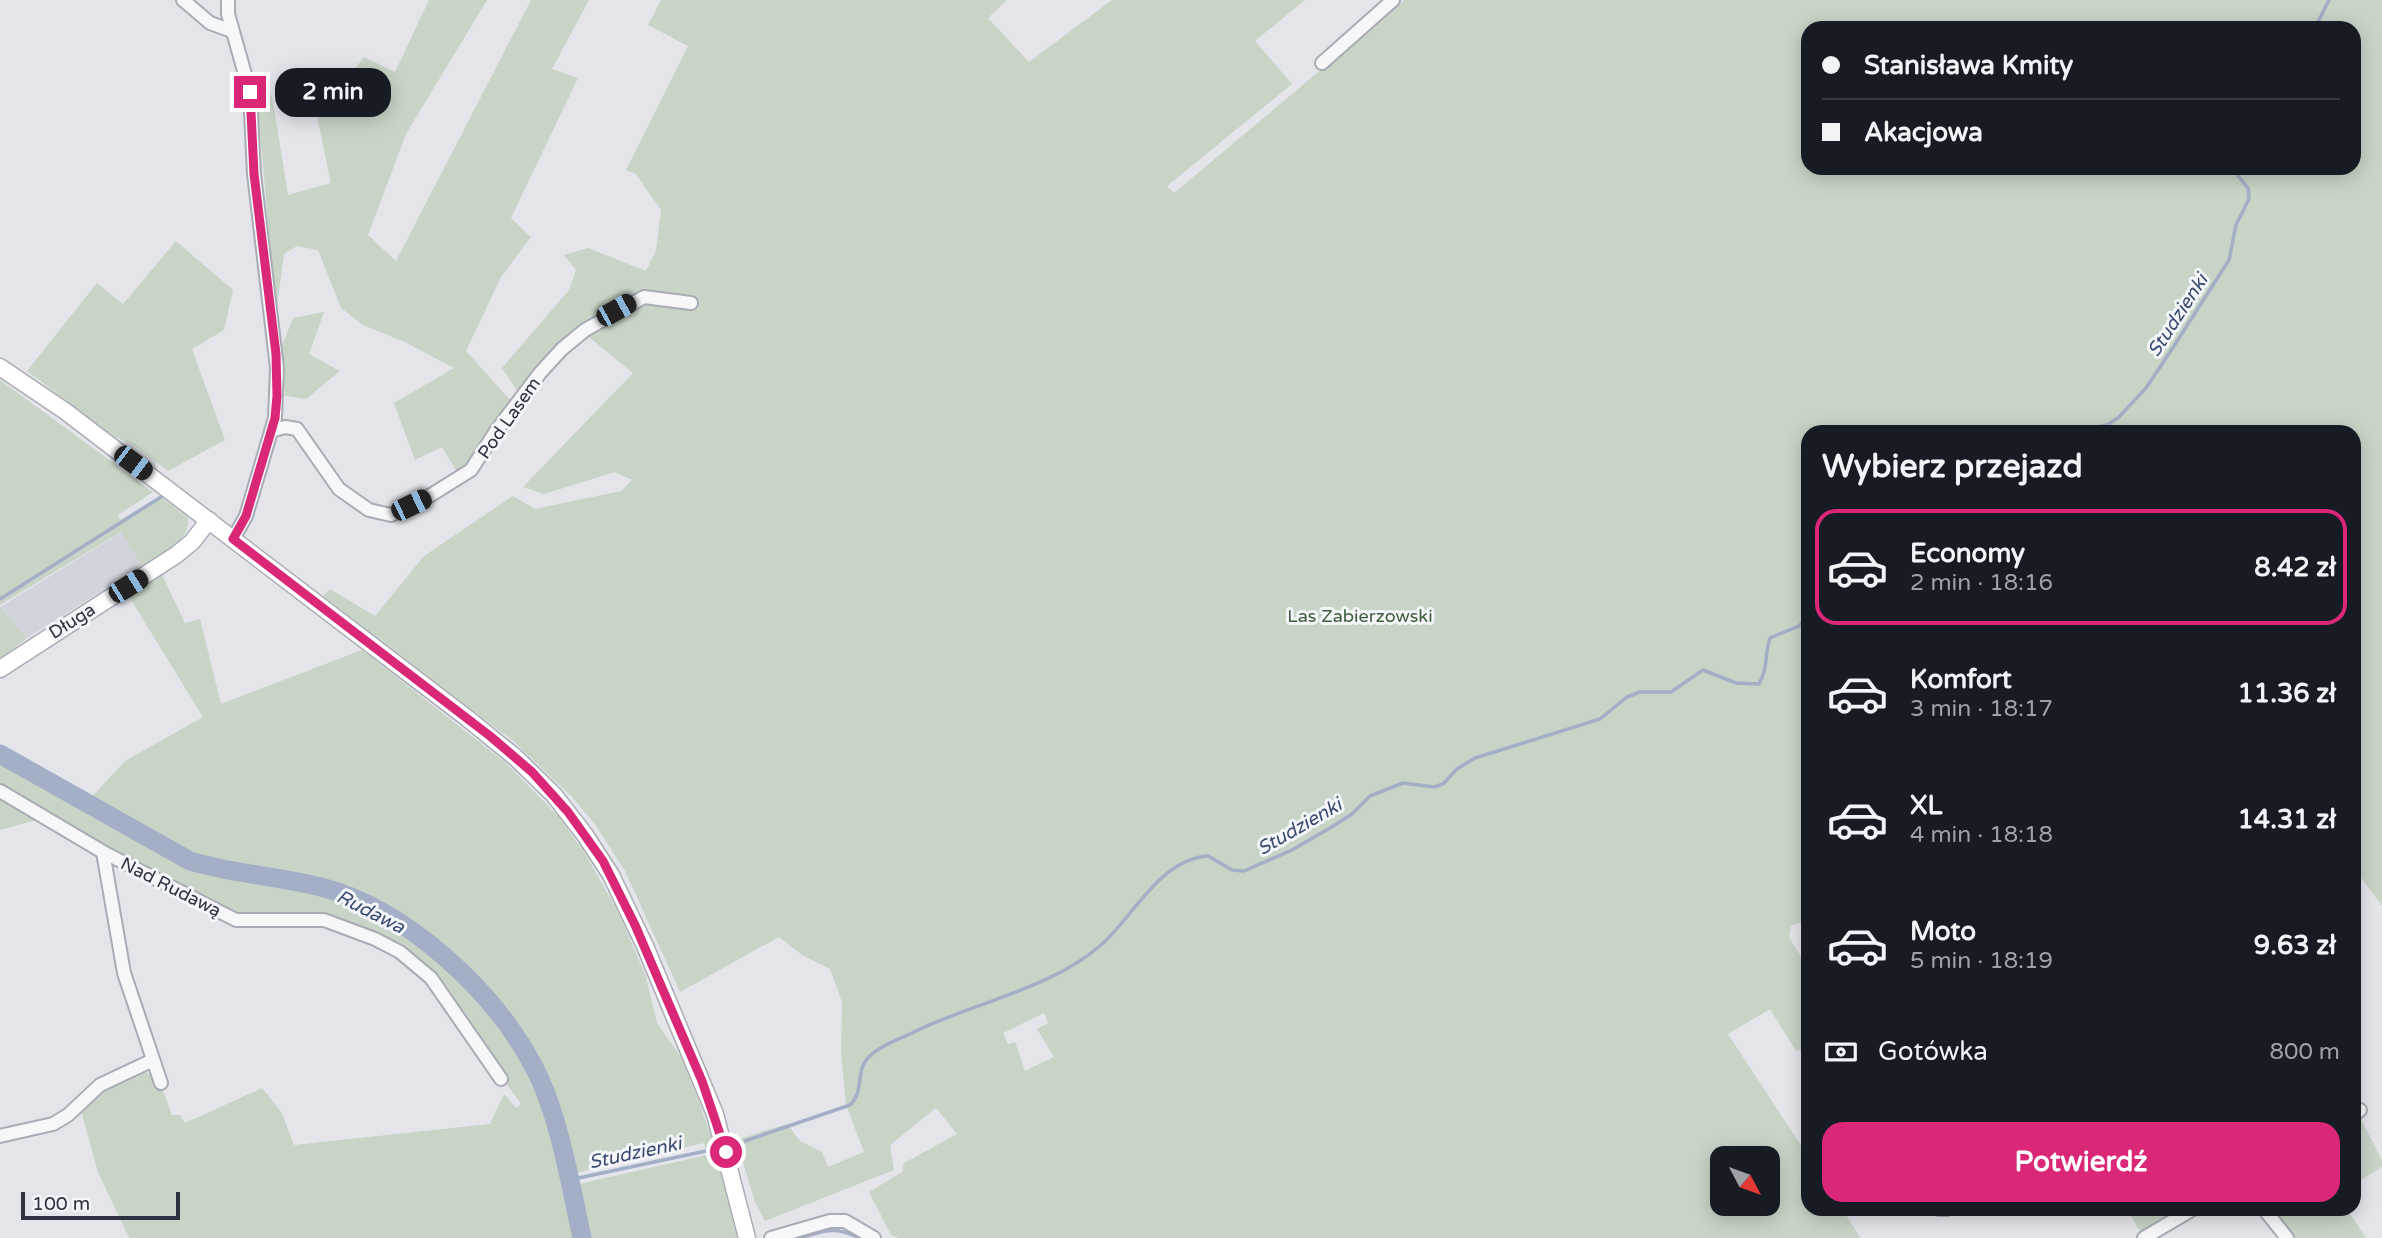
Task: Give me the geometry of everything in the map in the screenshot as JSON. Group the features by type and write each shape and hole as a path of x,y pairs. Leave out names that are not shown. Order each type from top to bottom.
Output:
{"main road":[{"path":"0,367 55,404 209,520 507,750 541,781 576,822 603,861 625,904 702,1081 726,1152 747,1238"},
{"name":"Długa","path":"0,669 176,555 192,542 209,520"}],"street":[{"path":"183,0 211,23 233,31"},
{"path":"228,0 233,31 250,92 254,174 276,354 277,396 271,430 246,516 233,539"},
{"path":"1322,63 1393,0"},
{"name":"Pod Lasem","path":"271,430 285,427 297,429 339,489 369,510 391,514 431,495 471,470 496,431 540,373 562,349 594,324 644,297 691,303"},
{"name":"Nad Rudawą","path":"0,791 103,852 236,920 324,920 375,939 400,952 431,978 501,1079"},
{"path":"103,852 124,973 161,1083"},
{"path":"0,1136 53,1124 100,1085 153,1060"},
{"path":"2144,1238 2180,1216"},
{"path":"2270,1216 2287,1238"},
{"path":"771,1238 830,1221 845,1221 874,1238"}],"shaded area":[{"path":"122,532 142,566 27,638 0,607"}],"green space":[{"path":"429,0 487,0 406,134 368,235 396,261 531,0 589,0 552,69 578,78 511,218 531,237 501,277 466,351 513,403 469,464 457,472 442,447 415,460 394,403 454,368 405,342 363,325 341,308 318,250 297,246 284,254 276,314 256,85 272,96 288,195 331,183 317,117 364,57 395,72"},
{"name":"Las Zabierzowski","path":"661,0 1007,0 988,18 1029,62 1112,0 1305,0 1255,41 1292,84 1167,186 1174,193 1404,0 2382,0 2382,906 2361,878 2361,425 1801,425 1801,922 1791,926 1789,937 1801,957 1801,1050 1796,1051 1770,1009 1728,1034 1801,1145 1801,1216 1847,1216 1861,1238 898,1238 891,1235 869,1192 902,1172 904,1163 957,1134 936,1108 890,1145 894,1170 765,1221 755,1202 736,1140 787,1124 800,1141 822,1152 828,1167 864,1152 846,1105 841,1053 842,1002 830,969 802,955 779,937 680,992 625,871 595,824 572,797 513,741 323,596 330,589 375,616 424,556 513,496 535,509 621,491 632,480 615,472 544,494 523,487 633,373 585,334 636,304 666,303 669,295 641,294 606,310 573,335 520,395 502,368 569,290 576,270 564,255 588,248 646,271 656,251 661,210 636,174 626,170 688,46 648,25","holes":["1044,1013 1048,1023 1037,1029 1054,1057 1025,1071 1015,1042 1008,1044 1003,1033"]},
{"path":"176,241 233,290 224,330 192,349 225,440 168,471 133,445 113,436 27,371 97,283 123,304"},
{"path":"324,312 309,354 340,371 306,399 285,396 281,348 293,318"},
{"path":"0,380 153,492 118,515 120,520 160,496 188,518 180,541 142,566 121,532 0,605"},
{"path":"162,575 185,623 200,619 221,704 362,650 505,762 559,817 584,852 620,915 646,977 657,1023 681,1057 714,1145 737,1238 129,1238 98,1172 81,1111 115,1080 142,1071 158,1077 172,1115 180,1115 185,1123 262,1088 282,1113 294,1145 490,1124 504,1094 516,1108 521,1104 419,960 327,918 293,912 238,912 205,900 150,874 0,788 0,745 92,797 125,761 203,717 128,595","holes":["704,1143 707,1155 579,1184 575,1173"]},
{"path":"0,607 27,638 0,659"},
{"path":"0,796 40,819 0,830"},
{"path":"2361,1120 2382,1160 2382,1167 2361,1180"},
{"path":"2131,1216 2173,1216 2142,1235"},
{"path":"2274,1216 2352,1216 2366,1238 2292,1238"}],"waterway":[{"name":"Studzienki","path":"2318,21 2329,0"},
{"name":"Studzienki","path":"2107,425 2118,418 2146,388 2229,260 2236,225 2249,199 2248,188 2238,175"},
{"path":"0,599 161,497"},
{"name":"Studzienki","path":"745,1141 850,1105 858,1093 866,1060 882,1047 937,1022 1036,984 1082,960 1113,933 1162,878 1191,859 1208,856 1232,870 1244,871 1292,850 1330,828 1352,814 1370,796 1403,783 1434,787 1443,784 1457,769 1475,758 1600,719 1627,697 1640,692 1671,692 1703,670 1736,683 1759,684 1770,638 1801,624"},
{"name":"Rudawa","path":"0,754 190,861 305,883 353,898 385,914 445,957 497,1011 535,1069 558,1129 582,1238"},
{"name":"Studzienki","path":"569,1180 706,1151"},
{"path":"801,1238 830,1231 844,1232 859,1238"}],"route":[{"path":"250,92 254,174 276,354 277,396 275,418 246,516 233,539 490,736 532,772 568,812 603,861 635,925 702,1081 726,1152"}]}
